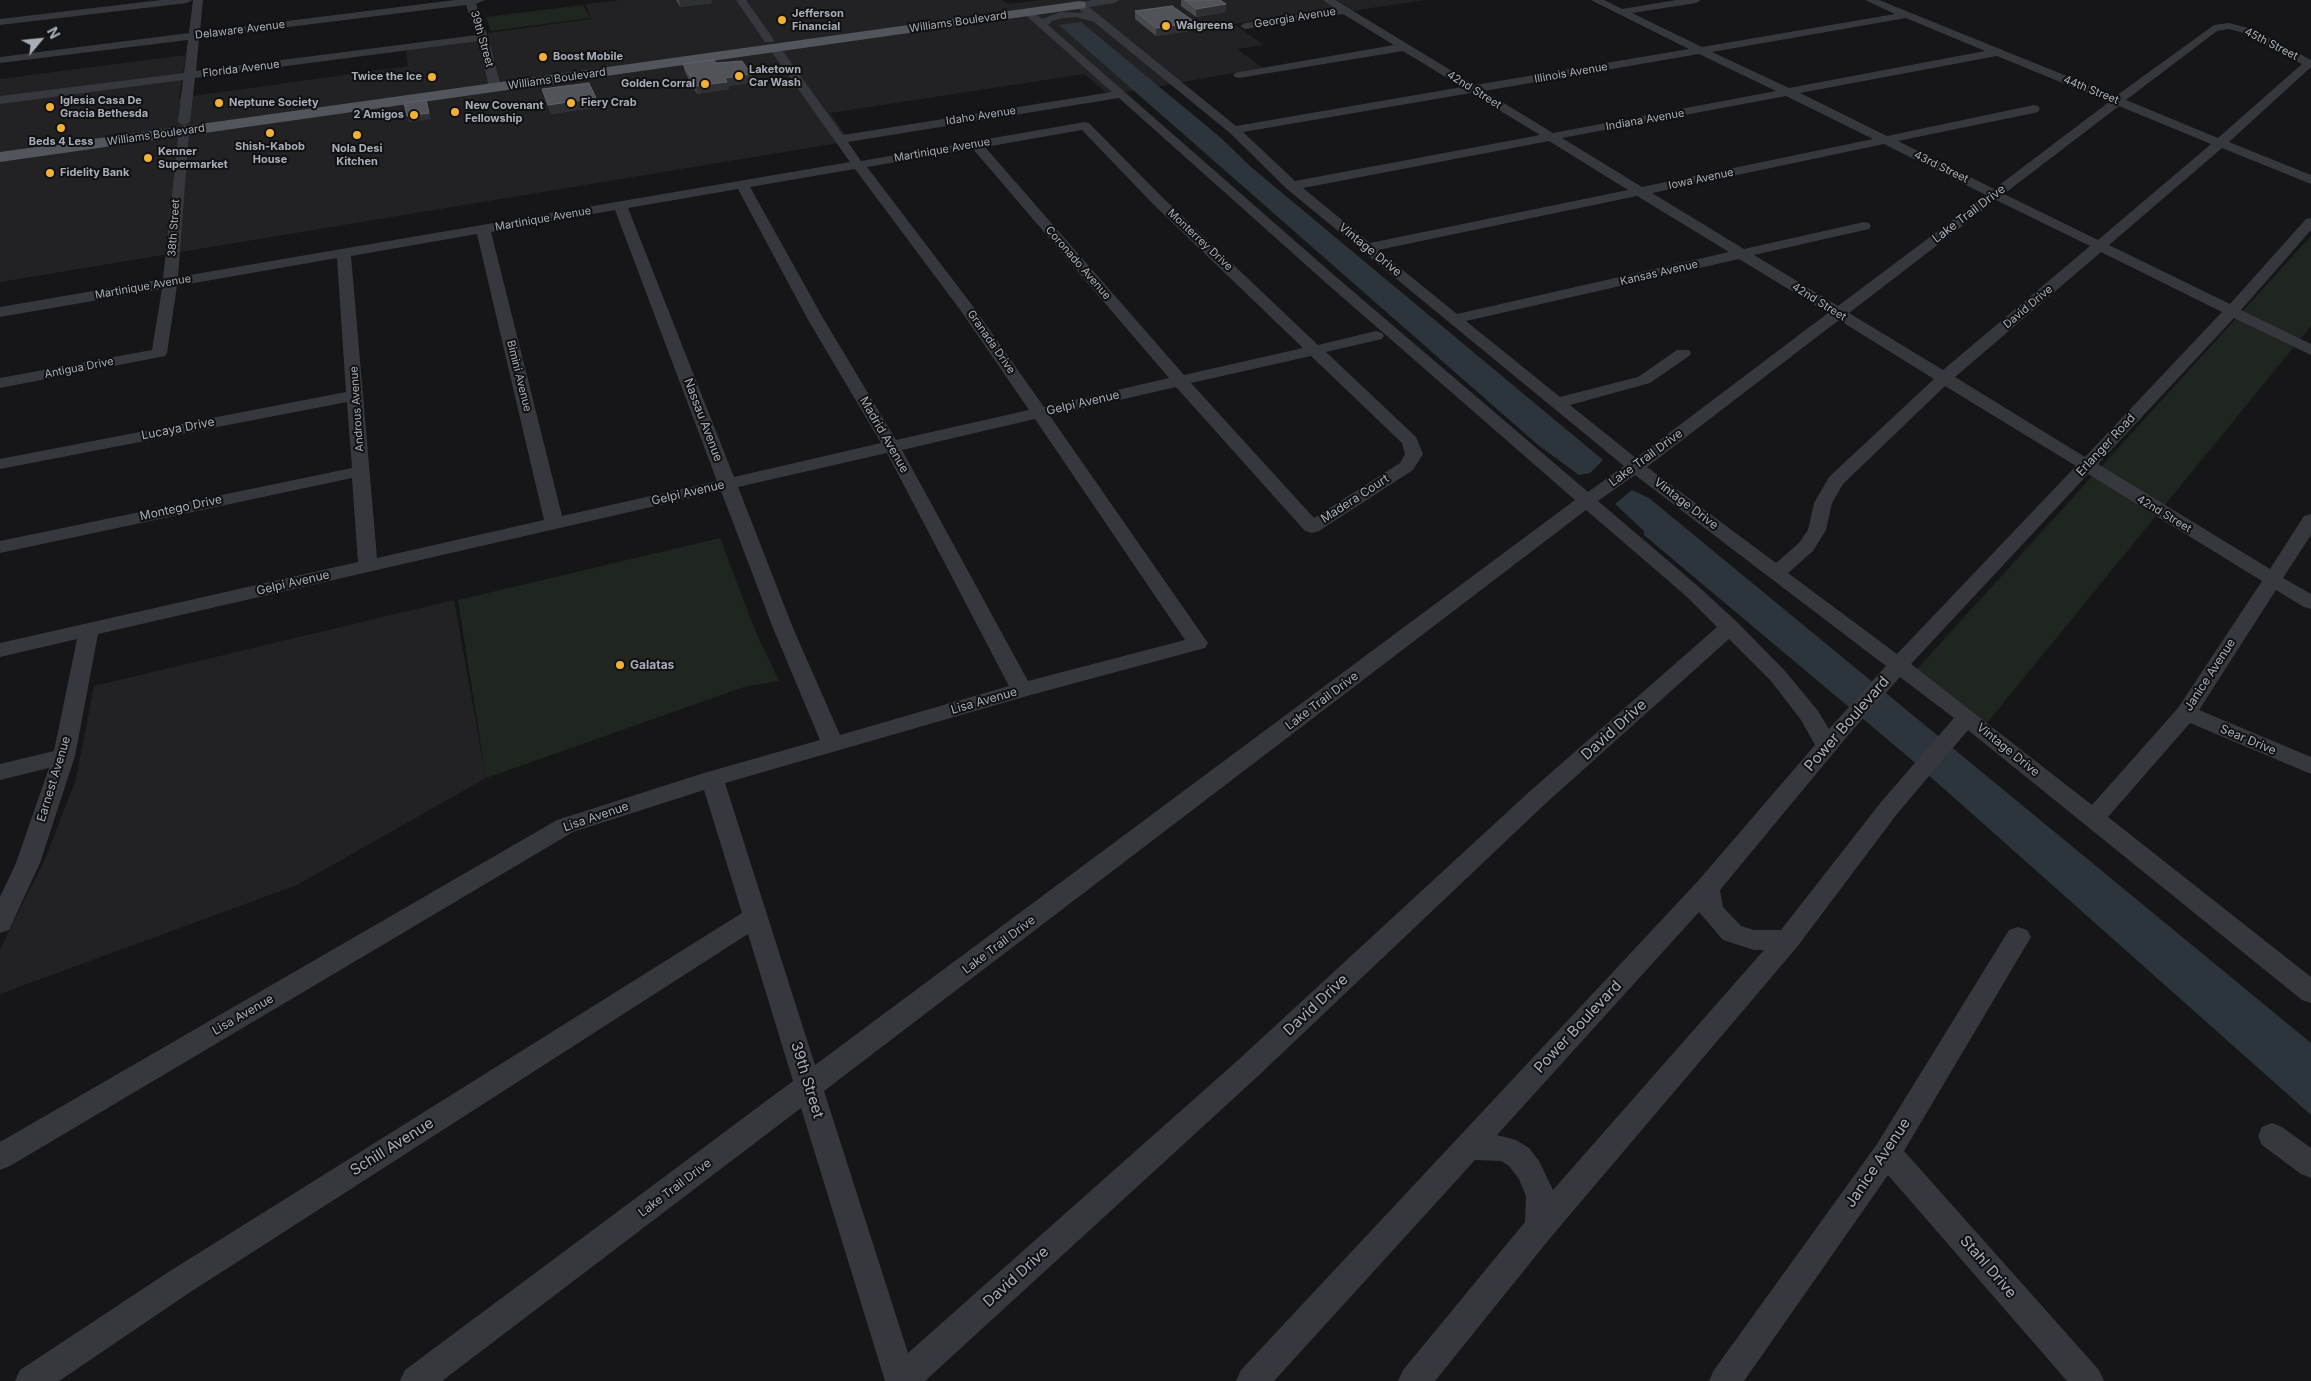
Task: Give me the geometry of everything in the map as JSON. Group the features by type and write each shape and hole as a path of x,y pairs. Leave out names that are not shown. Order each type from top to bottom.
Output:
{"main road":[{"name":"Williams Boulevard","path":"825,37 1060,0"},
{"name":"Williams Boulevard","path":"825,37 890,24 1021,7 1077,2"},
{"path":"772,44 825,37"},
{"name":"Williams Boulevard","path":"0,148 199,125 356,103 362,101 364,97 719,56 772,44"},
{"name":"Williams Boulevard","path":"184,127 772,44"},
{"path":"0,157 52,150 81,142 184,127"}],"street":[{"path":"0,22 187,0"},
{"name":"38th Street","path":"159,353 170,282 198,0"},
{"name":"Delaware Avenue","path":"0,60 474,0"},
{"name":"39th Street","path":"474,0 494,83"},
{"name":"Granada Drive","path":"741,0 858,164 967,308 1198,644"},
{"name":"Williams Boulevard","path":"1077,2 1114,0"},
{"name":"42nd Street","path":"1328,0 2311,603"},
{"name":"43rd Street","path":"1596,0 1790,93 2311,350"},
{"path":"1620,12 1696,0"},
{"name":"44th Street","path":"1870,0 2311,180"},
{"name":"Vintage Drive","path":"1077,2 1234,130 1292,186 1636,467 1776,572 1893,672 1960,725 2094,818 2311,992"},
{"path":"1021,7 1586,501 1693,592 1778,676 1810,716 1827,746"},
{"name":"Georgia Avenue","path":"1244,26 1345,10"},
{"path":"1042,25 1048,18 1061,14 1076,14 1096,19"},
{"name":"Illinois Avenue","path":"1234,130 1908,15"},
{"name":"45th Street","path":"2229,26 2248,31 2310,64"},
{"name":"Lake Trail Drive","path":"416,1381 1586,501 1636,467 2214,28 2229,26"},
{"name":"Florida Avenue","path":"0,100 483,38"},
{"path":"1239,76 1405,47"},
{"name":"Indiana Avenue","path":"1292,186 1998,52"},
{"name":"David Drive","path":"1776,572 1787,565 1806,547 1817,530 1823,504 1835,480 1943,379 2310,64"},
{"name":"Idaho Avenue","path":"840,139 1122,94"},
{"name":"Iowa Avenue","path":"1367,248 2034,110"},
{"name":"Martinique Avenue","path":"0,312 1085,126"},
{"name":"Monterrey Drive","path":"1085,126 1158,201 1317,350"},
{"name":"Coronado Avenue","path":"976,145 1010,187 1180,381"},
{"name":"Madrid Avenue","path":"742,184 815,318 892,447 1022,690"},
{"name":"Nassau Avenue","path":"620,205 783,628 834,745"},
{"name":"Erlanger Road","path":"1893,672 2232,311 2311,222"},
{"name":"Kansas Avenue","path":"1454,319 1864,226"},
{"name":"Bimini Avenue","path":"483,229 554,523"},
{"name":"Androus Avenue","path":"344,252 368,566"},
{"name":"Gelpi Avenue","path":"0,650 1376,336"},
{"name":"Madera Court","path":"1180,381 1312,527 1407,466 1414,454 1410,441 1317,350"},
{"name":"Antigua Drive","path":"0,383 159,353"},
{"path":"1557,403 1644,380 1683,353"},
{"name":"Lucaya Drive","path":"0,464 356,395"},
{"name":"Montego Drive","path":"0,547 362,471"},
{"name":"Janice Avenue","path":"2094,818 2186,713 2311,520"},
{"name":"David Drive","path":"901,1381 1246,1070 1537,798 1730,627"},
{"name":"Earnest Avenue","path":"0,923 28,863 64,756 89,630"},
{"name":"Lisa Avenue","path":"0,1157 565,826 712,779 1022,690 1198,644"},
{"name":"Power Boulevard","path":"1252,1381 1707,888 1827,746 1893,672"},
{"name":"Sear Drive","path":"2186,713 2311,766"},
{"path":"1414,1381 1540,1227 1788,940 1889,808 1960,725"},
{"path":"0,772 64,756"},
{"name":"39th Street","path":"712,779 901,1381"},
{"path":"1707,888 1711,911 1732,933 1754,940 1788,940"},
{"name":"Schill Avenue","path":"31,1381 181,1280 756,917"},
{"name":"Janice Avenue","path":"1725,1381 1887,1153 2018,937"},
{"path":"2272,1136 2311,1164"},
{"path":"1466,1148 1484,1146 1506,1150 1519,1157 1529,1170 1540,1196 1540,1227"},
{"name":"Stahl Drive","path":"1887,1153 2088,1381"}],"shaded area":[{"path":"621,0 1002,0 1008,4 1042,0 1426,0 1351,11 1344,7 1234,24 1264,45 1237,49 1263,68 1109,95 1084,74 830,113 850,141 0,282 0,79 186,55 179,98 408,66 406,49 488,38 488,33 591,19 586,4"},
{"path":"583,5 590,18 491,31 486,17"},
{"path":"1081,22 1220,137 1251,167 1603,460 1590,473 1579,475 1538,445 1059,25"},
{"path":"2311,236 2311,326 1987,723 1915,671"},
{"path":"1632,490 1649,498 2311,1043 2311,1115 1906,755 1644,535 1644,531 1615,504"},
{"name":"Galatas","path":"720,538 755,630 779,681 744,687 486,778 458,600"},
{"path":"454,600 486,778 297,885 0,994 0,949 46,857 76,779 94,686"}],"building":[{"path":"1185,0 1220,0 1226,4 1196,9"},
{"path":"1172,6 1195,22 1156,28 1135,11"},
{"path":"714,60 716,63 742,61 751,74 725,78 727,82 696,86 683,64"},
{"path":"589,83 596,98 548,105 542,89"},
{"path":"426,100 429,113 407,116 404,103"}],"place":[{"name":"Jefferson Financial","path":"782,20"},
{"name":"Walgreens","path":"1166,26"},
{"name":"Boost Mobile","path":"543,57"},
{"name":"Laketown Car Wash","path":"739,76"},
{"name":"Twice the Ice","path":"432,77"},
{"name":"Golden Corral","path":"705,84"},
{"name":"Neptune Society","path":"219,103"},
{"name":"Fiery Crab","path":"571,103"},
{"name":"Iglesia Casa De Gracia Bethesda","path":"50,107"},
{"name":"New Covenant Fellowship","path":"455,112"},
{"name":"2 Amigos","path":"414,115"},
{"name":"Beds 4 Less","path":"61,128"},
{"name":"Shish-Kabob House","path":"270,133"},
{"name":"Nola Desi Kitchen","path":"357,135"},
{"name":"Kenner Supermarket","path":"148,158"},
{"name":"Fidelity Bank","path":"50,173"},
{"name":"Galatas","path":"620,665"}]}
